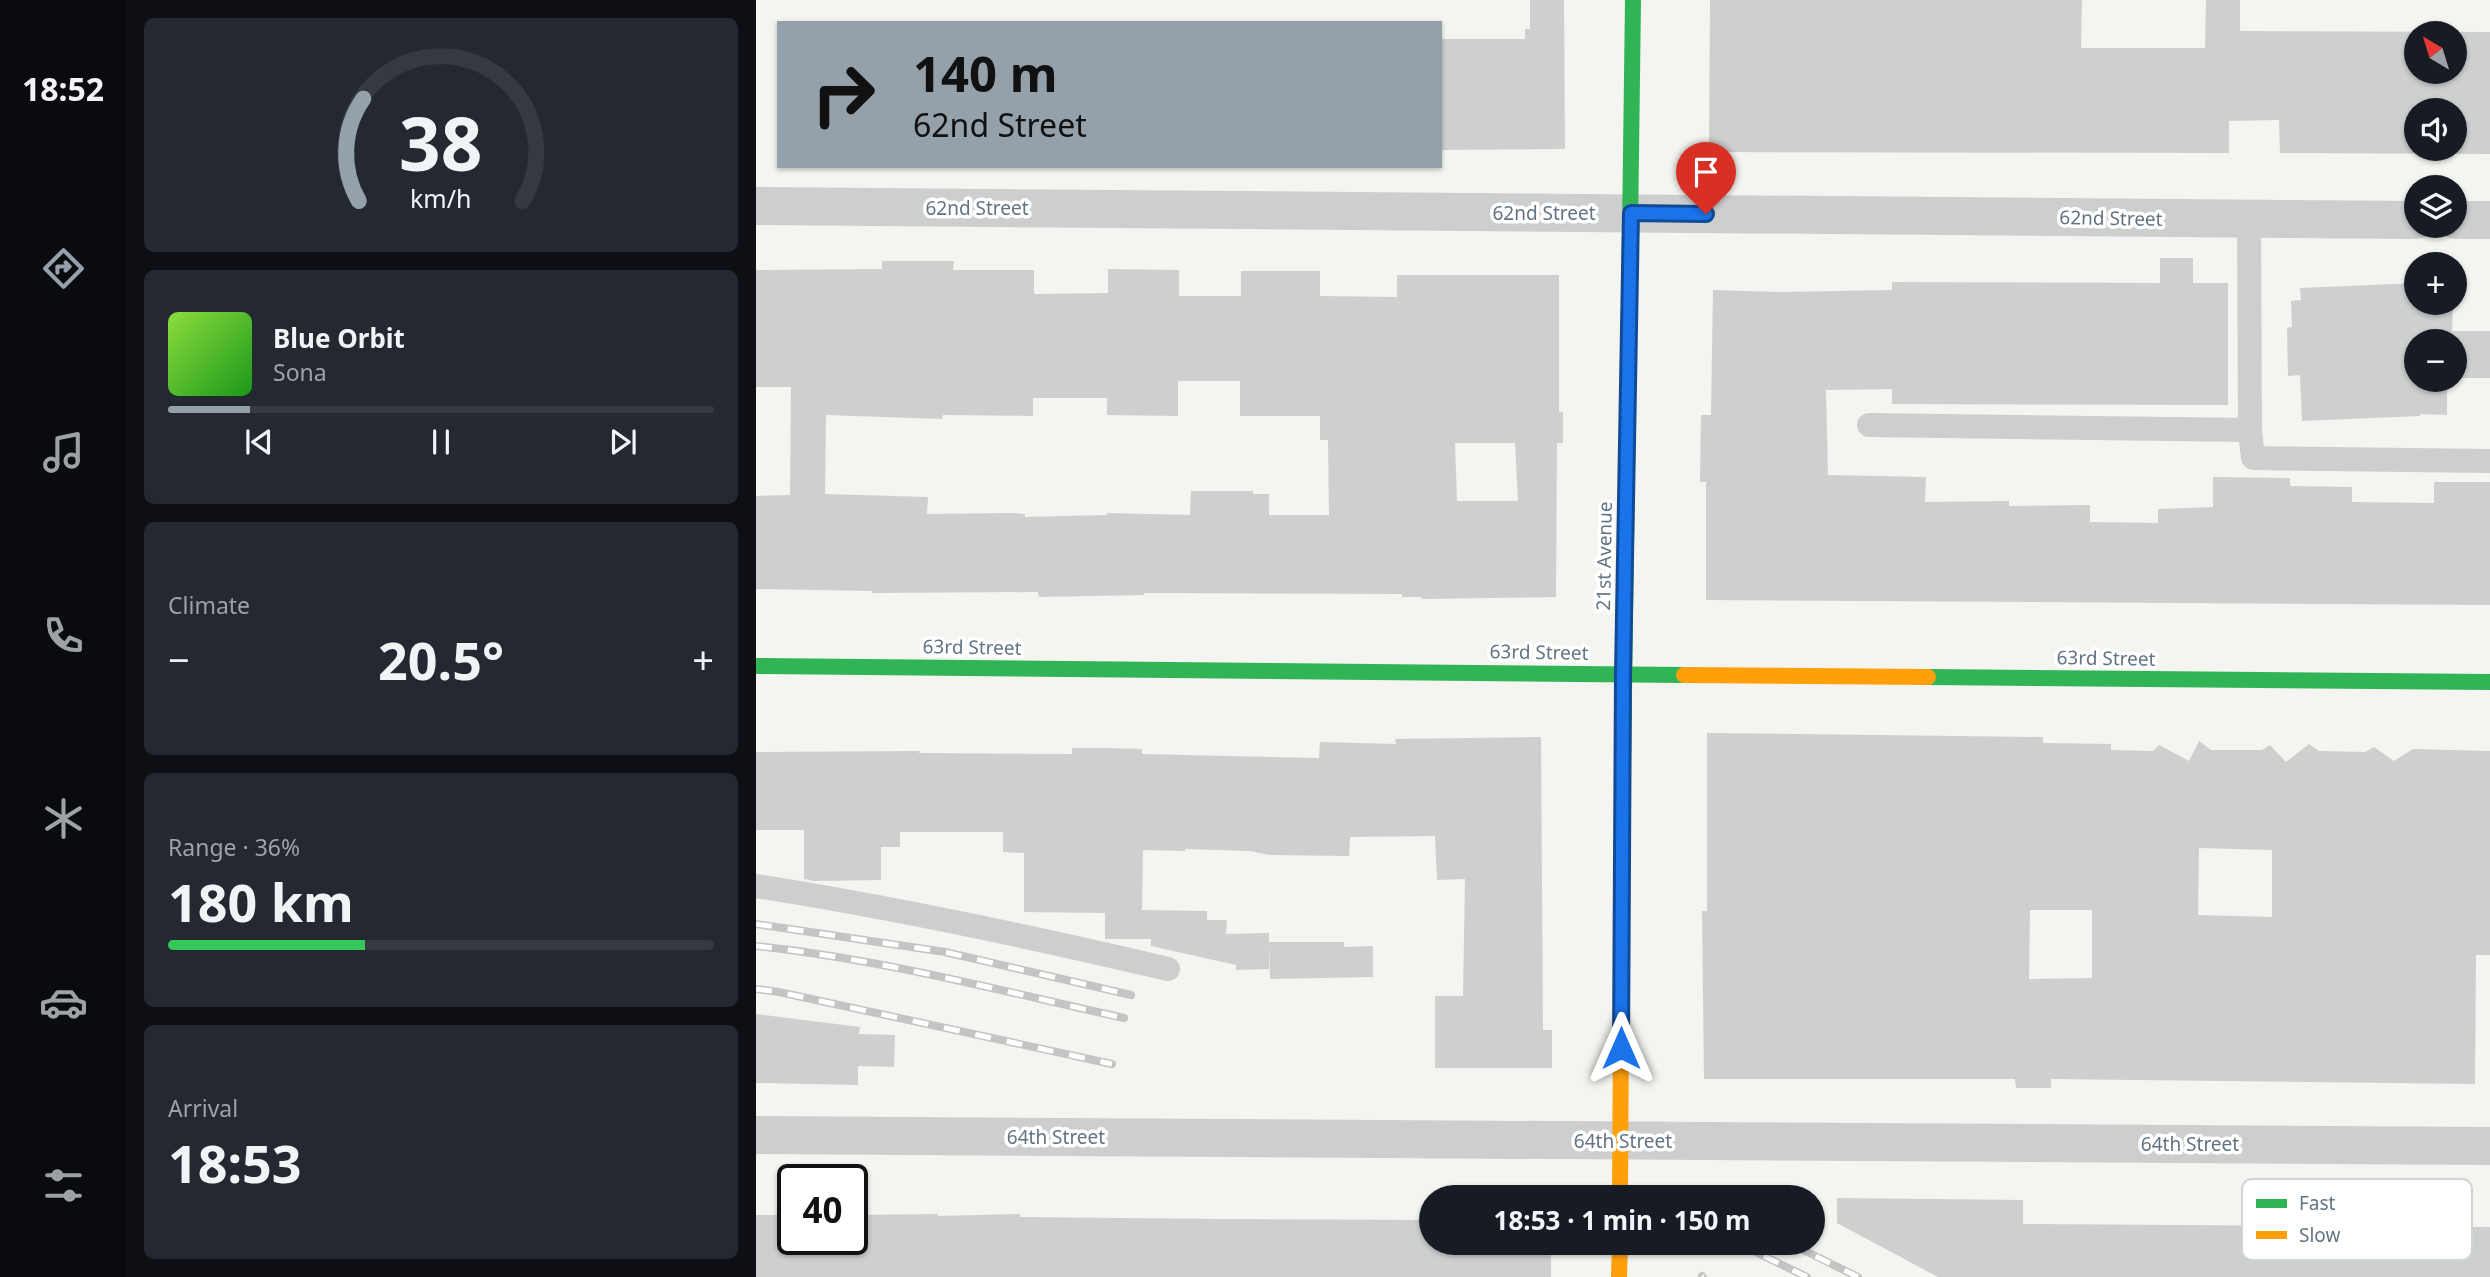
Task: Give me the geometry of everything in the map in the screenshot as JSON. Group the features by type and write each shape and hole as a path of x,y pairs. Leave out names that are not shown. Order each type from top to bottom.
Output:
{"street":[{"name":"21st Avenue","path":"1620,1185 1623,674 1633,0"},
{"name":"62nd Street","path":"756,206 2404,220"},
{"path":"2467,220 2490,220"},
{"name":"63rd Street","path":"756,666 2490,682"},
{"name":"64th Street","path":"756,1135 2490,1146"},
{"path":"1619,1277 1620,1255"}],"lane":[{"path":"2249,220 2250,430 2253,458 2490,461"},
{"path":"1869,425 2250,430"},
{"path":"756,886 1011,932 1168,969"}],"building":[{"path":"1530,0 1564,0 1565,149 1442,150 1442,39 1525,39 1525,29 1530,29"},
{"path":"1710,0 2082,0 2081,48 2205,48 2206,0 2240,0 2240,31 2404,32 2404,84 2468,84 2468,32 2490,32 2490,154 2467,154 2467,98 2404,98 2404,154 2280,153 2279,120 2229,121 2229,153 1709,152"},
{"path":"2160,258 2193,258 2193,283 2228,283 2228,405 1892,404 1892,389 1826,390 1828,475 1926,477 1925,502 2009,501 2009,506 2090,505 2090,522 2158,523 2158,509 2213,507 2213,477 2290,478 2290,486 2352,487 2352,502 2434,503 2434,482 2490,482 2490,605 1706,600 1706,482 1700,482 1701,415 1711,415 1713,290 1892,290 1892,282 2160,283"},
{"path":"882,261 954,261 953,270 1034,270 1034,294 1108,293 1108,269 1179,270 1179,296 1241,296 1241,271 1320,271 1320,296 1397,297 1397,275 1559,275 1559,412 1563,412 1563,443 1557,443 1556,597 1422,599 1402,597 1402,594 1144,593 1039,597 1038,592 872,593 756,589 756,496 790,495 791,387 756,387 756,270 882,269","holes":["1178,381 1240,381 1240,416 1320,416 1320,440 1328,440 1329,515 1269,515 1269,494 1253,494 1253,491 1191,491 1190,515 1107,513 1025,517 1025,514 1011,513 927,514 928,497 825,494 826,415 942,419 943,415 1033,416 1033,398 1107,398 1107,415 1178,416","1455,443 1515,443 1518,501 1457,501"]},
{"path":"2404,284 2404,315 2453,315 2452,329 2404,329 2404,392 2447,392 2447,415 2302,421 2300,375 2288,376 2287,328 2292,327 2291,301 2301,300 2300,288"},
{"path":"2467,331 2490,331 2490,378 2467,378"},
{"path":"1707,733 2043,737 2043,743 2111,744 2111,750 2153,751 2159,745 2189,761 2199,741 2211,750 2262,750 2270,745 2286,762 2309,744 2319,751 2365,752 2374,747 2394,761 2413,749 2490,751 2490,955 2476,955 2475,1084 2051,1079 2051,1088 2016,1088 2015,1079 1704,1079 1702,911 1707,911","holes":["2199,848 2272,850 2272,917 2198,915","2030,910 2092,910 2092,978 2029,979"]},
{"path":"1541,737 1543,1030 1552,1030 1552,1068 1435,1068 1435,996 1463,996 1465,879 1437,880 1435,836 1350,837 1349,856 1269,855 1250,851 1185,849 1143,850 1142,910 1207,911 1207,920 1227,920 1226,934 1269,933 1269,969 1236,970 1236,965 1151,946 1151,939 1105,939 1105,913 1024,912 1024,853 1003,852 1003,832 900,832 900,847 881,847 881,880 814,881 804,879 804,830 756,830 756,752 1072,754 1072,748 1107,748 1142,749 1142,754 1319,758 1320,742 1396,744 1395,739"},
{"path":"1269,942 1344,942 1344,947 1373,946 1373,977 1270,979"},
{"path":"756,1014 860,1027 859,1034 895,1035 894,1067 858,1066 858,1085 756,1083"},
{"path":"1837,1198 2023,1200 2023,1224 2242,1225 2242,1260 2472,1260 2472,1227 2490,1227 2490,1277 1938,1277 1837,1223"},
{"path":"1020,1214 1020,1217 1419,1220 1419,1255 1551,1255 1551,1277 756,1277 756,1215 777,1215 777,1255 868,1255 868,1215"}],"railway":[{"path":"756,924 945,952 1131,995"},
{"path":"756,946 895,967 1124,1018"},
{"path":"756,989 1112,1064"},
{"path":"1762,1255 1807,1277"},
{"path":"1813,1255 1858,1277"}],"traffic: fast":[{"path":"1622,847 1633,0"},
{"path":"756,666 1684,675"},
{"path":"1928,677 2490,682"}],"traffic: slow":[{"path":"1684,675 1928,677"},
{"path":"1620,1185 1622,847"},
{"path":"1619,1277 1620,1255"}],"route":[{"path":"1621,1048 1623,674 1631,213 1706,214"}]}
